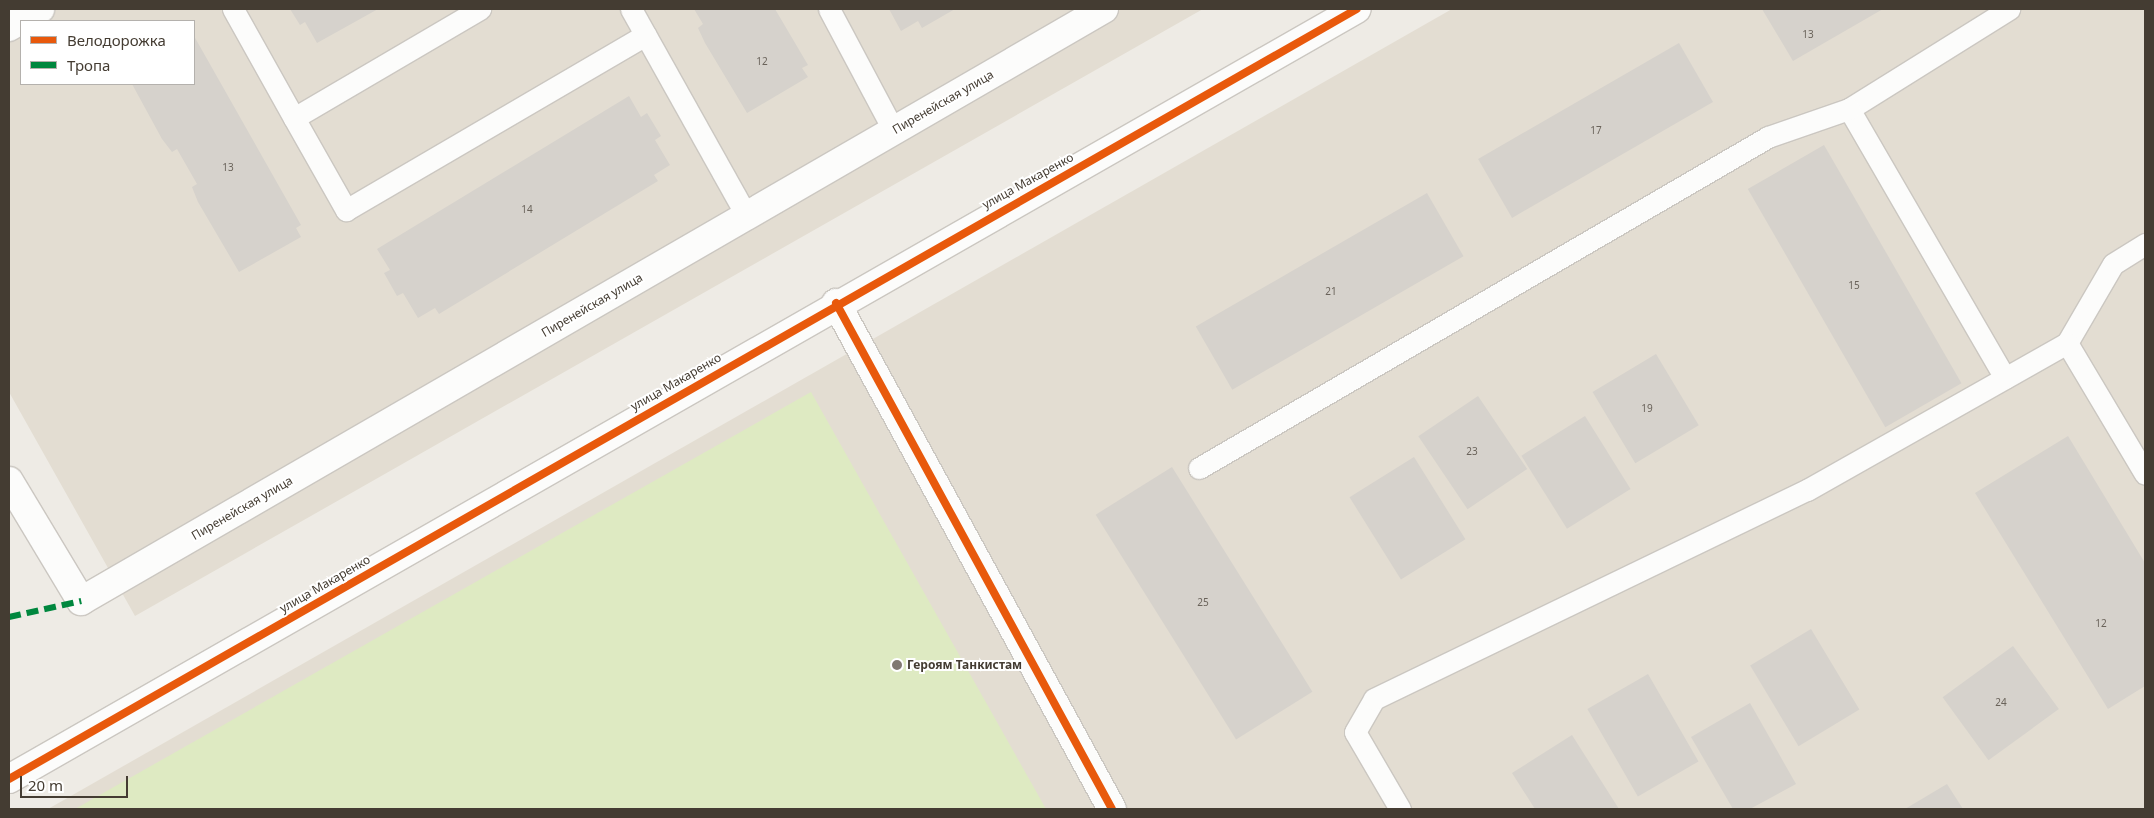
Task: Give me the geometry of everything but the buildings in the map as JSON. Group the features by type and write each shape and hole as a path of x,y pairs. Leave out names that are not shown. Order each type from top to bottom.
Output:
{"street":[{"path":"21,20 40,9"},
{"name":"Пиренейская улица","path":"9,481 80,601 1104,9"},
{"name":"улица Макаренко","path":"9,779 836,303 1357,9"},
{"path":"9,27 20,21"},
{"path":"836,303 1112,809"}],"lane":[{"path":"233,9 346,210 646,35"},
{"path":"294,118 480,9"},
{"path":"631,9 746,215"},
{"path":"829,9 894,130"},
{"path":"1199,468 1768,138 1849,109 2009,9"},
{"path":"1849,109 2005,378"},
{"path":"1400,809 1355,732 1374,699 1807,490 2067,342 2113,264 2145,244"},
{"path":"2067,342 2145,474"}],"shaded area":[{"path":"9,9 1203,9 135,616 9,392"},
{"path":"1452,9 2145,9 2145,809 48,809"}],"green space":[{"path":"811,392 1046,809 75,809"}],"marked path":[{"path":"9,617 81,601"}],"cycle path":[{"path":"9,779 1357,9"},
{"path":"836,303 1112,809"}],"place":[{"name":"Героям Танкистам","path":"897,665"}]}
